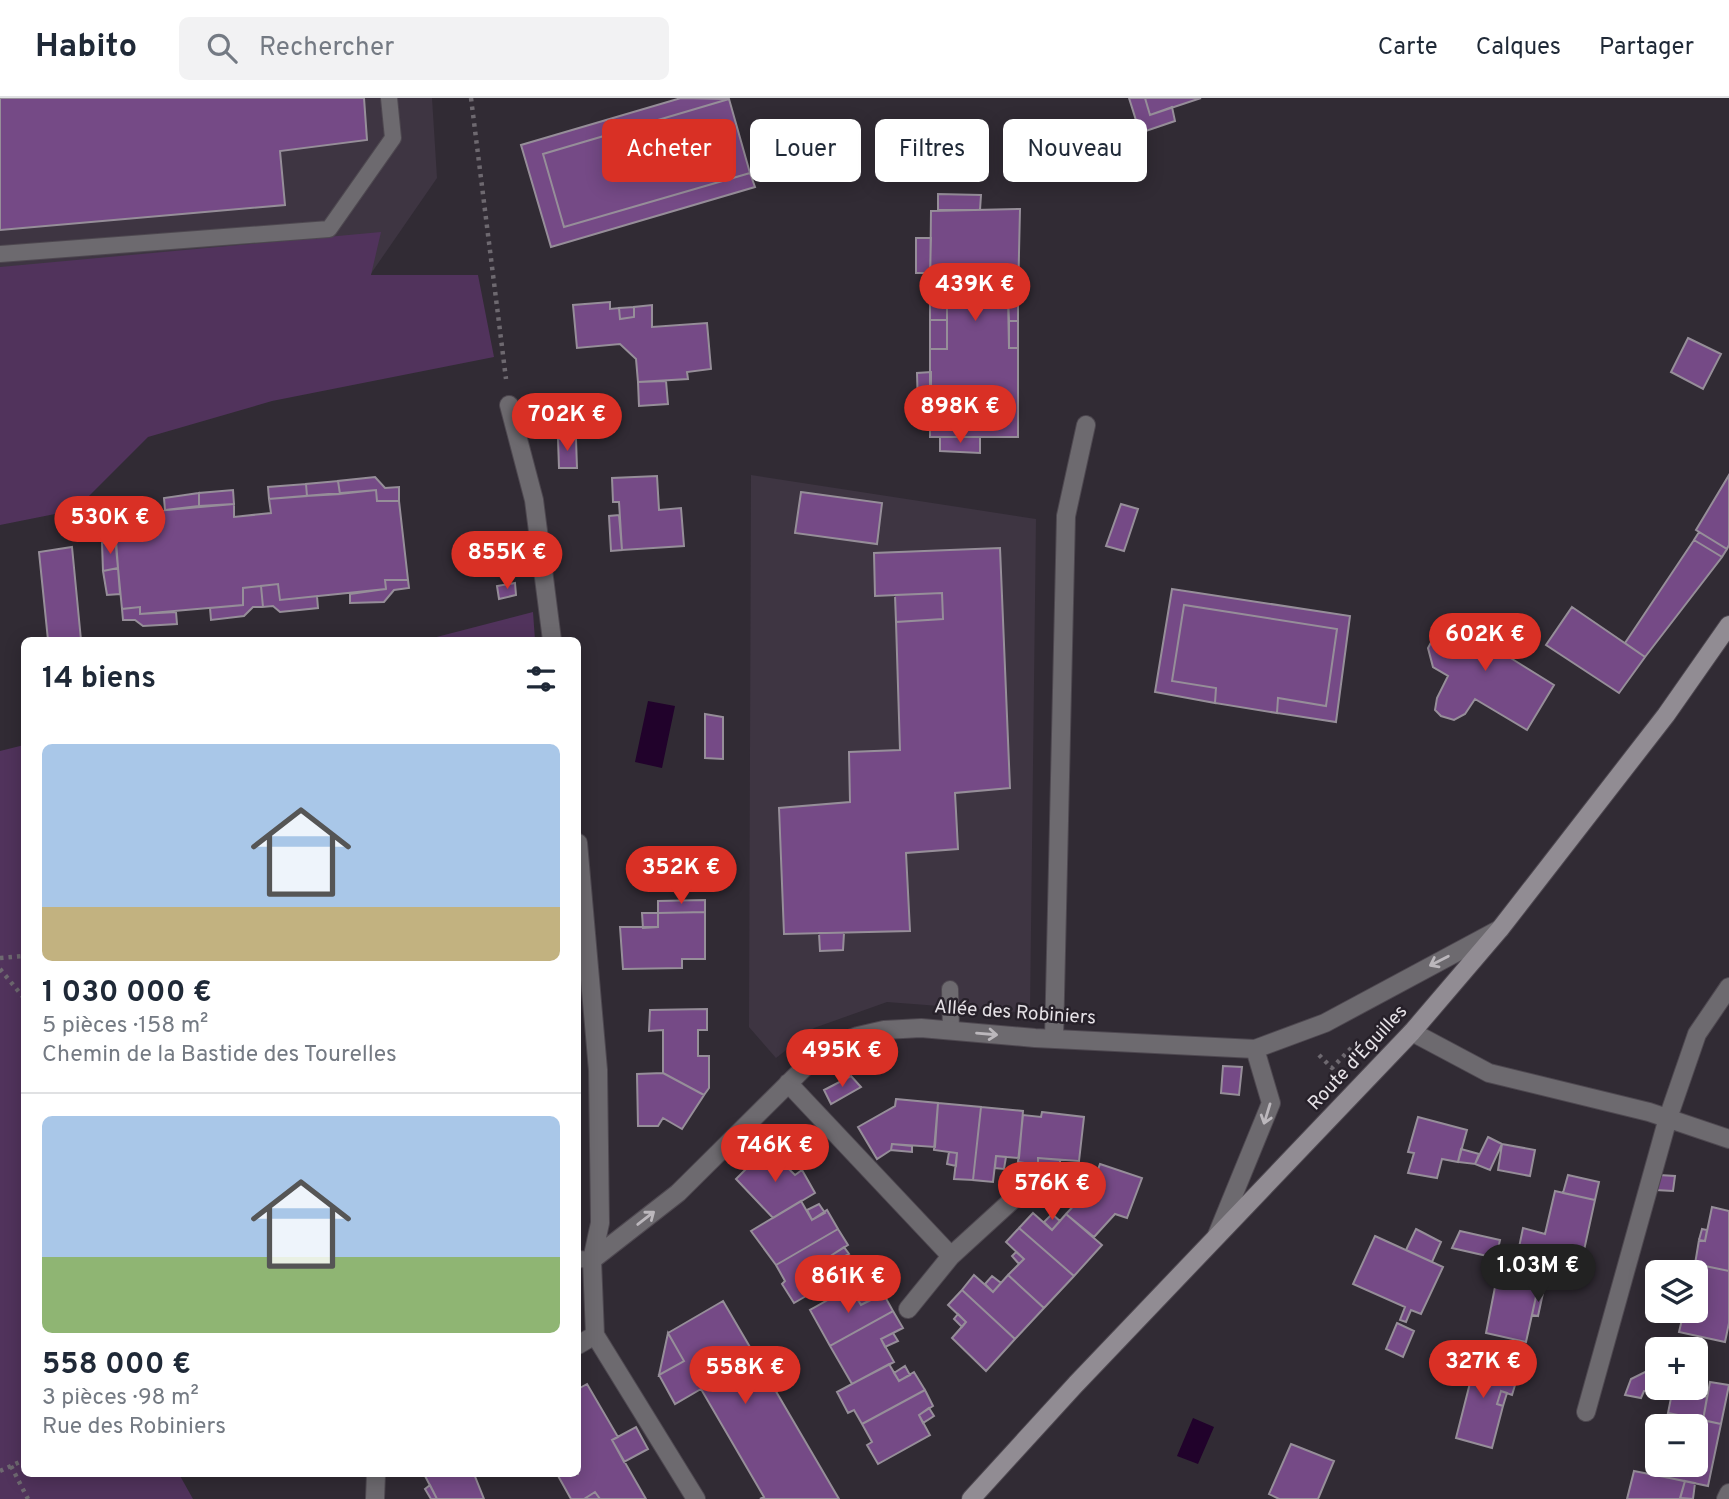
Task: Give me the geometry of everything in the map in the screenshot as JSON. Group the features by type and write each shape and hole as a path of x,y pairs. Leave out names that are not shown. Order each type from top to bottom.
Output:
{"street":[{"path":"509,405 534,500 552,637"},
{"path":"1054,1039 1066,516 1086,425"},
{"name":"Route d'Éguilles","path":"977,1496 1076,1384 1412,1032 1500,929 1666,715 1729,625"},
{"path":"581,877 598,1070 600,1223 585,1259 596,1335 696,1499"},
{"name":"Allée des Robiniers","path":"585,1259 678,1193 788,1083 831,1046 858,1036 884,1030 920,1027 1054,1039 1255,1049 1325,1023 1500,929"},
{"path":"1586,1412 1668,1118 1697,1034 1729,987"},
{"path":"1412,1032 1489,1073 1668,1118 1729,1139"},
{"path":"1215,1240 1271,1103 1255,1049"},
{"path":"788,1083 951,1256"},
{"path":"908,1309 951,1256 1031,1183 1064,1195"},
{"path":"581,1343 596,1335"},
{"path":"375,1499 376,1477"},
{"path":"1726,1499 1729,1493"}],"lane":[{"path":"0,254 329,229 393,138 389,98"},
{"path":"950,989 951,1030"}],"path":[{"path":"471,98 509,405"},
{"path":"0,958 21,956"},
{"path":"0,969 21,994"},
{"path":"1319,1055 1328,1064"},
{"path":"0,1471 21,1461"},
{"path":"11,1466 28,1499"}],"shaded area":[{"path":"0,98 432,98 437,178 370,275 0,353"},
{"path":"381,232 371,275 478,275 494,357 272,401 148,437 75,510 0,525 0,267"},
{"path":"751,475 1036,519 1030,1013 887,1002 814,1028 776,1058 749,1027"},
{"path":"533,612 535,637 437,637"},
{"path":"648,701 675,706 662,768 635,762"},
{"path":"21,746 21,1477 181,1477 193,1499 0,1499 0,751"},
{"path":"1193,1418 1214,1427 1198,1464 1177,1456"}],"building":[{"path":"0,98 364,98 367,140 280,151 285,205 0,230"},
{"path":"681,98 729,99 661,119 610,119"},
{"path":"1129,98 1145,98 1150,115 1172,107 1175,121 1147,131 1147,119 1136,119"},
{"path":"1145,98 1201,98 1150,115"},
{"path":"729,99 735,119 661,119"},
{"path":"602,121 602,137 543,154 564,227 719,182 736,182 736,177 750,173 750,182 753,182 755,187 551,247 521,145"},
{"path":"736,124 750,173 736,177"},
{"path":"602,137 602,182 719,182 564,227 543,154"},
{"path":"938,194 981,195 980,210 938,210"},
{"path":"1020,209 1018,297 1008,298 1009,348 1018,348 1018,437 930,437 930,349 947,349 947,299 930,298 931,211"},
{"path":"916,238 931,238 930,273 916,273"},
{"path":"1018,297 1018,321 1009,321 1008,298"},
{"path":"930,298 947,299 947,320 930,320"},
{"path":"610,302 610,309 619,308 620,319 634,317 634,307 652,305 652,327 707,323 711,369 687,372 688,379 638,382 636,359 620,344 577,348 573,305"},
{"path":"634,307 634,317 620,319 619,308"},
{"path":"930,320 947,320 947,349 930,349"},
{"path":"1009,321 1018,321 1018,348 1009,348"},
{"path":"1688,338 1721,354 1703,389 1671,372"},
{"path":"931,372 931,409 918,408 917,373"},
{"path":"666,381 668,404 639,406 638,382"},
{"path":"940,437 980,437 980,453 940,451"},
{"path":"558,439 576,439 577,468 559,468"},
{"path":"1729,475 1729,545 1727,549 1696,530"},
{"path":"657,476 659,510 681,508 684,546 622,550 619,502 613,502 612,478"},
{"path":"375,477 385,488 399,487 399,501 377,501 376,490 340,494 338,481"},
{"path":"338,481 340,494 307,496 306,484"},
{"path":"306,484 307,496 269,499 268,487"},
{"path":"233,490 234,504 199,506 199,493"},
{"path":"376,490 377,501 399,501 408,580 385,580 386,589 280,600 278,584 243,588 243,605 140,614 140,607 122,609 114,527 132,524 133,513 234,504 234,517 271,513 269,499"},
{"path":"801,492 882,503 877,544 795,533"},
{"path":"199,493 199,506 165,510 164,498"},
{"path":"1121,504 1138,509 1124,551 1106,546"},
{"path":"133,513 132,524 114,527 114,515"},
{"path":"619,515 622,550 611,551 609,516"},
{"path":"1699,532 1727,549 1722,557 1694,540"},
{"path":"116,540 118,568 103,571 102,543"},
{"path":"1694,540 1722,557 1645,657 1625,643"},
{"path":"72,547 81,637 48,637 39,552"},
{"path":"1000,548 1010,788 955,793 958,849 906,853 910,931 784,934 779,808 850,802 849,752 900,750 896,622 943,619 942,593 875,596 874,553"},
{"path":"118,568 120,594 107,595 103,571"},
{"path":"385,580 408,580 409,588 394,590 384,602 350,603 350,594 386,589"},
{"path":"515,583 516,595 499,599 497,586"},
{"path":"278,584 280,600 317,596 318,608 280,612 273,606 263,607 261,586"},
{"path":"261,586 263,607 253,607 244,616 211,620 210,608 243,605 243,588"},
{"path":"1172,589 1350,616 1336,722 1277,713 1278,698 1326,706 1337,629 1184,605 1172,681 1216,688 1215,703 1155,692"},
{"path":"942,593 943,619 896,622 895,595"},
{"path":"1184,605 1337,629 1326,706 1278,698 1277,713 1215,703 1216,688 1172,681"},
{"path":"140,607 140,614 176,612 177,624 143,626 135,620 123,620 122,609"},
{"path":"1572,607 1645,657 1619,693 1546,645"},
{"path":"1500,615 1508,617 1514,630 1501,652 1554,685 1527,730 1475,699 1465,714 1454,720 1441,716 1435,710 1437,698 1448,676 1433,667 1428,648 1436,633 1455,631 1463,616 1483,629 1489,619"},
{"path":"705,714 723,717 723,759 705,758"},
{"path":"705,900 705,912 658,913 658,901"},
{"path":"705,912 705,959 682,959 682,968 623,969 620,927 658,927 658,913"},
{"path":"642,913 658,913 658,927 643,928"},
{"path":"819,933 844,933 843,950 820,951"},
{"path":"707,1009 707,1030 698,1030 698,1056 709,1056 709,1088 704,1095 663,1073 663,1030 649,1031 650,1010"},
{"path":"1223,1066 1242,1067 1239,1095 1221,1093"},
{"path":"663,1073 704,1095 682,1129 663,1118 658,1126 638,1126 637,1074"},
{"path":"851,1076 861,1087 831,1104 824,1090"},
{"path":"896,1099 938,1103 935,1147 892,1144 891,1150 877,1159 858,1127 895,1106"},
{"path":"938,1103 981,1107 973,1180 954,1179 957,1153 934,1150"},
{"path":"981,1107 1023,1111 1019,1158 996,1156 993,1182 973,1180"},
{"path":"1042,1112 1084,1117 1079,1161 1038,1158 1038,1165 1018,1162 1023,1115 1041,1117"},
{"path":"1418,1117 1467,1130 1458,1162 1442,1159 1437,1178 1408,1173 1414,1153 1408,1152"},
{"path":"1488,1137 1502,1144 1490,1170 1475,1164"},
{"path":"892,1144 912,1146 912,1152 891,1150"},
{"path":"1502,1144 1535,1150 1530,1176 1498,1170"},
{"path":"767,1148 795,1175 802,1170 815,1193 773,1218 736,1179"},
{"path":"1461,1149 1479,1154 1475,1164 1458,1162"},
{"path":"949,1152 957,1153 956,1166 947,1164"},
{"path":"996,1156 1006,1157 1004,1169 995,1168"},
{"path":"1038,1158 1060,1160 1060,1167 1038,1165"},
{"path":"1100,1164 1142,1178 1127,1218 1115,1214 1094,1237 1066,1214 1079,1200 1086,1202"},
{"path":"1568,1175 1599,1182 1595,1200 1563,1193"},
{"path":"1659,1175 1675,1176 1673,1191 1656,1190"},
{"path":"1088,1178 1094,1180 1086,1202 1079,1200"},
{"path":"1555,1191 1595,1200 1583,1255 1576,1254 1571,1275 1516,1262 1523,1228 1545,1234"},
{"path":"801,1201 812,1220 827,1210 838,1229 776,1265 751,1231"},
{"path":"819,1204 825,1213 812,1220 807,1210"},
{"path":"1712,1207 1729,1211 1729,1271 1708,1267 1708,1260 1696,1260 1699,1240 1705,1241"},
{"path":"1033,1213 1052,1230 1066,1214 1102,1245 1074,1276 1019,1228"},
{"path":"1052,1214 1060,1221 1052,1230 1044,1222"},
{"path":"1019,1228 1074,1276 1044,1308 1008,1275 1024,1259 1006,1242"},
{"path":"838,1229 848,1245 832,1255 844,1274 794,1303 782,1284 785,1281 776,1265"},
{"path":"1416,1229 1441,1242 1432,1262 1406,1250"},
{"path":"1702,1229 1707,1230 1705,1241 1699,1240"},
{"path":"1460,1231 1500,1240 1496,1258 1452,1248"},
{"path":"1375,1236 1443,1267 1421,1314 1411,1310 1406,1322 1400,1320 1405,1307 1353,1284"},
{"path":"844,1247 849,1254 836,1261 832,1255"},
{"path":"1016,1252 1024,1259 1019,1264 1012,1256"},
{"path":"1514,1262 1548,1269 1543,1293 1537,1292 1526,1342 1486,1333 1496,1282 1509,1285"},
{"path":"1708,1267 1729,1271 1729,1323 1725,1342 1679,1332 1681,1323 1708,1323"},
{"path":"974,1275 993,1292 1008,1275 1044,1308 1015,1339 962,1290"},
{"path":"992,1276 1001,1283 993,1292 985,1284"},
{"path":"851,1287 861,1305 883,1293 893,1311 830,1346 810,1310"},
{"path":"869,1290 873,1299 861,1305 856,1297"},
{"path":"962,1290 1015,1339 986,1371 952,1338 966,1322 948,1305"},
{"path":"1537,1292 1543,1293 1538,1316 1532,1315"},
{"path":"723,1301 839,1499 760,1499 764,1497 701,1389 675,1404 659,1375 684,1361 668,1333"},
{"path":"893,1311 903,1328 881,1339 894,1362 852,1384 830,1346"},
{"path":"958,1314 966,1322 962,1327 954,1319"},
{"path":"1397,1323 1414,1331 1403,1357 1386,1349"},
{"path":"668,1333 684,1361 659,1375"},
{"path":"893,1333 898,1341 885,1347 881,1339"},
{"path":"1462,1357 1519,1372 1512,1395 1501,1391 1497,1404 1503,1406 1492,1448 1456,1438 1470,1383 1456,1380"},
{"path":"889,1364 899,1381 914,1372 925,1390 862,1424 854,1410 848,1413 837,1392"},
{"path":"905,1366 910,1375 899,1381 894,1373"},
{"path":"1645,1372 1645,1391 1641,1398 1625,1395 1631,1379"},
{"path":"1710,1382 1729,1385 1721,1424 1708,1421 1708,1414 1704,1414"},
{"path":"587,1384 618,1437 612,1440 646,1499 600,1499 595,1492 584,1499 571,1499 559,1477 581,1477 581,1387"},
{"path":"925,1390 933,1406 919,1415 930,1435 878,1464 867,1445 872,1442 862,1424"},
{"path":"1501,1391 1507,1393 1503,1406 1497,1404"},
{"path":"1671,1400 1706,1400 1704,1414 1668,1413"},
{"path":"929,1408 934,1416 923,1423 919,1415"},
{"path":"1708,1421 1721,1424 1708,1486 1665,1477 1708,1477"},
{"path":"636,1427 648,1449 624,1462 612,1440"},
{"path":"1291,1444 1334,1461 1318,1499 1279,1499 1269,1494"},
{"path":"1634,1471 1645,1473 1645,1477 1685,1481 1680,1499 1627,1499"},
{"path":"426,1477 475,1477 484,1499 437,1499"},
{"path":"1685,1481 1695,1483 1693,1499 1680,1498"},
{"path":"430,1485 437,1499 431,1499 425,1489"},
{"path":"595,1492 600,1499 584,1499"}]}
